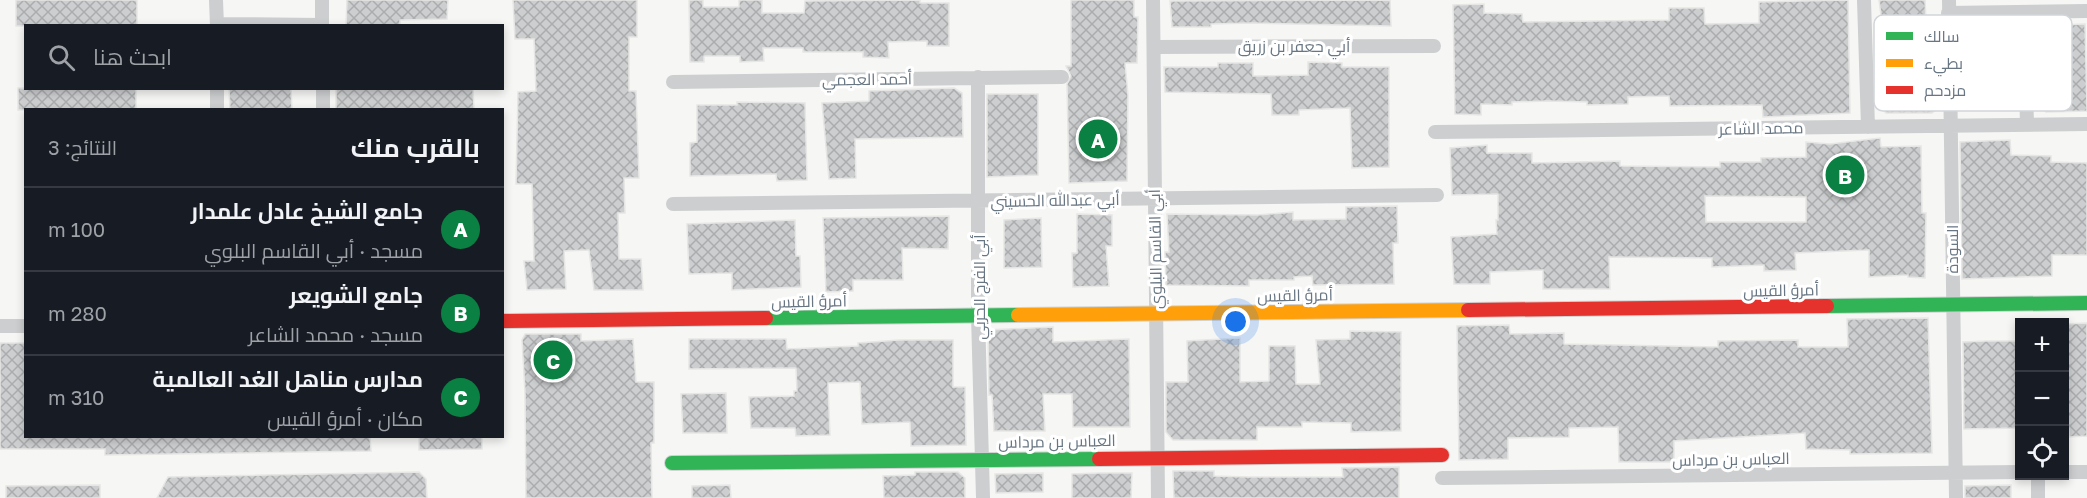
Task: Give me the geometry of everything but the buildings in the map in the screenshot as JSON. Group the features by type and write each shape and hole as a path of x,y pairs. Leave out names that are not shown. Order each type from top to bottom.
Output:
{"street":[{"path":"216,0 217,24"},
{"path":"322,0 322,24"},
{"name":"أبي القاسم البلوي","path":"1153,0 1158,498"},
{"path":"1864,0 1868,127"},
{"path":"1949,6 2024,12 2087,11"},
{"name":"أبي جعفر بن زريق","path":"1154,47 1434,45"},
{"name":"أبي الفرج الحربي","path":"978,77 978,315 983,498"},
{"name":"أحمد العجمي","path":"673,82 1062,77"},
{"path":"217,90 217,108"},
{"path":"323,90 323,108"},
{"name":"السودة","path":"1951,111 1956,498"},
{"path":"2028,111 2028,124"},
{"name":"محمد الشاعر","path":"1435,132 2087,124"},
{"name":"أبي عبدالله الحسيني","path":"673,204 1437,195"},
{"name":"أمرؤ القيس","path":"504,321 2087,303"},
{"path":"0,326 24,326"},
{"name":"العباس بن مرداس","path":"672,464 1442,455"},
{"name":"العباس بن مرداس","path":"1442,478 2015,472"},
{"path":"2069,472 2087,472"},
{"path":"2038,480 2038,498"}],"traffic: fast":[{"path":"1827,306 2087,303"},
{"path":"766,318 1018,315"},
{"path":"672,463 1099,459"}],"traffic: slow":[{"path":"1018,315 1468,310"}],"traffic: jam":[{"path":"1468,310 1827,306"},
{"path":"504,321 766,318"},
{"path":"1099,459 1442,455"}],"place":[{"name":"جامع الشيخ عادل علمدار","path":"1098,139"},
{"name":"جامع الشويعر","path":"1845,175"},
{"name":"مدارس مناهل الغد العالمية","path":"553,360"}]}
